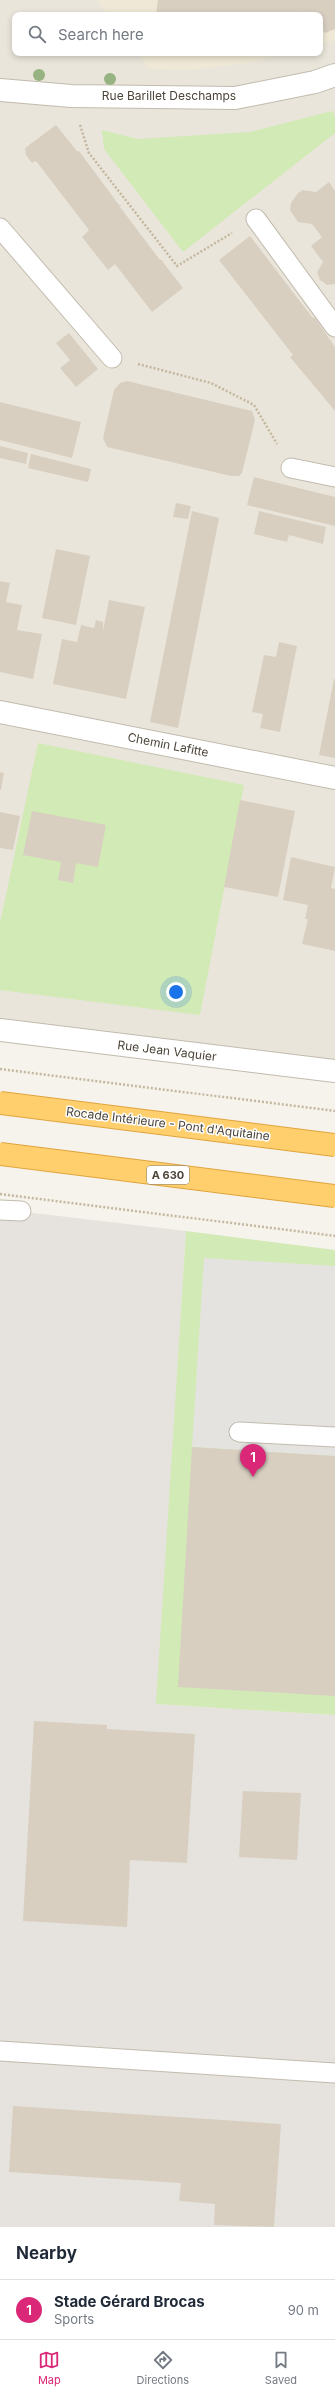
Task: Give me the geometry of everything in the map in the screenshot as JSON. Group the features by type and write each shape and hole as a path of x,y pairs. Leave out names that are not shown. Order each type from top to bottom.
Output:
{"highway":[{"name":"Rocade Intérieure - Pont d'Aquitaine","path":"0,1103 335,1145"},
{"name":"A 630","path":"0,1154 335,1196"}],"street":[{"name":"Rue Barillet Deschamps","path":"0,90 70,96 235,98 315,82 335,76"},
{"name":"Chemin Lafitte","path":"0,712 335,778"},
{"name":"Rue Jean Vaquier","path":"0,1030 335,1071"}],"lane":[{"path":"256,219 335,327"},
{"path":"0,228 112,358"},
{"path":"291,468 335,477"},
{"path":"0,1210 21,1211"},
{"path":"239,1432 335,1437"},
{"path":"0,2051 335,2073"}],"path":[{"path":"70,96 89,153 177,266 256,219"},
{"path":"112,358 211,383 254,405 291,468"},
{"path":"0,1069 335,1111"},
{"path":"0,1194 335,1236"}],"shaded area":[{"path":"0,0 335,0 335,1077 0,1039"},
{"path":"96,0 335,0 335,40 323,43 323,12 106,12"},
{"path":"139,56 276,56 249,63 190,70 149,69"},
{"path":"0,1209 186,1231 157,1704 335,1715 335,2227 0,2227"},
{"path":"204,1258 335,1266 335,1456 192,1447"}],"green space":[{"path":"332,111 335,115 335,133 183,252 104,149 102,130 138,139 250,132"},
{"path":"38,743 244,785 200,1015 0,990 0,923"},
{"path":"186,1231 335,1250 335,1715 156,1704"}],"building":[{"path":"158,0 335,0 335,29 325,33 323,31 323,12 156,12"},
{"path":"56,125 77,151 79,151 119,205 121,205 120,207 160,260 163,260 162,261 183,288 152,312 115,264 108,270 82,237 89,230 36,161 32,163 26,155 25,148"},
{"path":"329,182 335,191 335,284 327,285 320,280 317,272 323,262 311,246 322,237 312,224 298,222 290,210 291,203 298,193 303,190 316,192"},
{"path":"250,236 312,317 315,318 335,347 335,411 290,357 293,355 219,260"},
{"path":"69,333 98,369 76,387 60,368 70,360 56,343"},
{"path":"127,381 252,411 255,420 242,473 239,476 231,476 107,447 103,438 114,390 120,383"},
{"path":"0,402 81,422 72,458 0,440"},
{"path":"0,446 28,453 26,464 0,458"},
{"path":"31,454 91,469 88,482 28,468"},
{"path":"254,477 335,497 335,526 247,505"},
{"path":"176,503 191,506 188,519 173,517"},
{"path":"192,511 219,518 178,728 150,722"},
{"path":"259,511 326,527 323,544 289,535 287,542 254,534"},
{"path":"56,549 90,556 76,625 42,618"},
{"path":"0,581 10,583 6,602 22,605 17,630 42,634 33,679 0,672"},
{"path":"109,600 145,607 126,699 53,684 62,639 77,642 81,625 94,628 96,620 103,622 103,631"},
{"path":"279,642 297,646 280,732 260,728 263,714 252,712 264,655 276,657"},
{"path":"335,679 335,758 319,755"},
{"path":"0,772 4,773 1,790 0,790"},
{"path":"240,800 295,811 278,897 224,887"},
{"path":"32,811 106,825 98,867 76,863 73,883 58,880 61,862 23,855"},
{"path":"0,812 20,816 13,850 0,848"},
{"path":"291,857 335,867 331,888 335,889 335,951 302,944 308,919 305,919 308,905 283,900"},
{"path":"192,1447 335,1456 335,1696 178,1687"},
{"path":"34,1721 107,1725 107,1729 195,1734 187,1863 130,1860 127,1927 23,1921"},
{"path":"243,1791 301,1793 297,1860 239,1857"},
{"path":"13,2106 281,2124 274,2227 214,2225 215,2204 179,2201 181,2183 9,2172"}],"place":[{"name":"Stade Gérard Brocas","path":"253,1477"}]}
